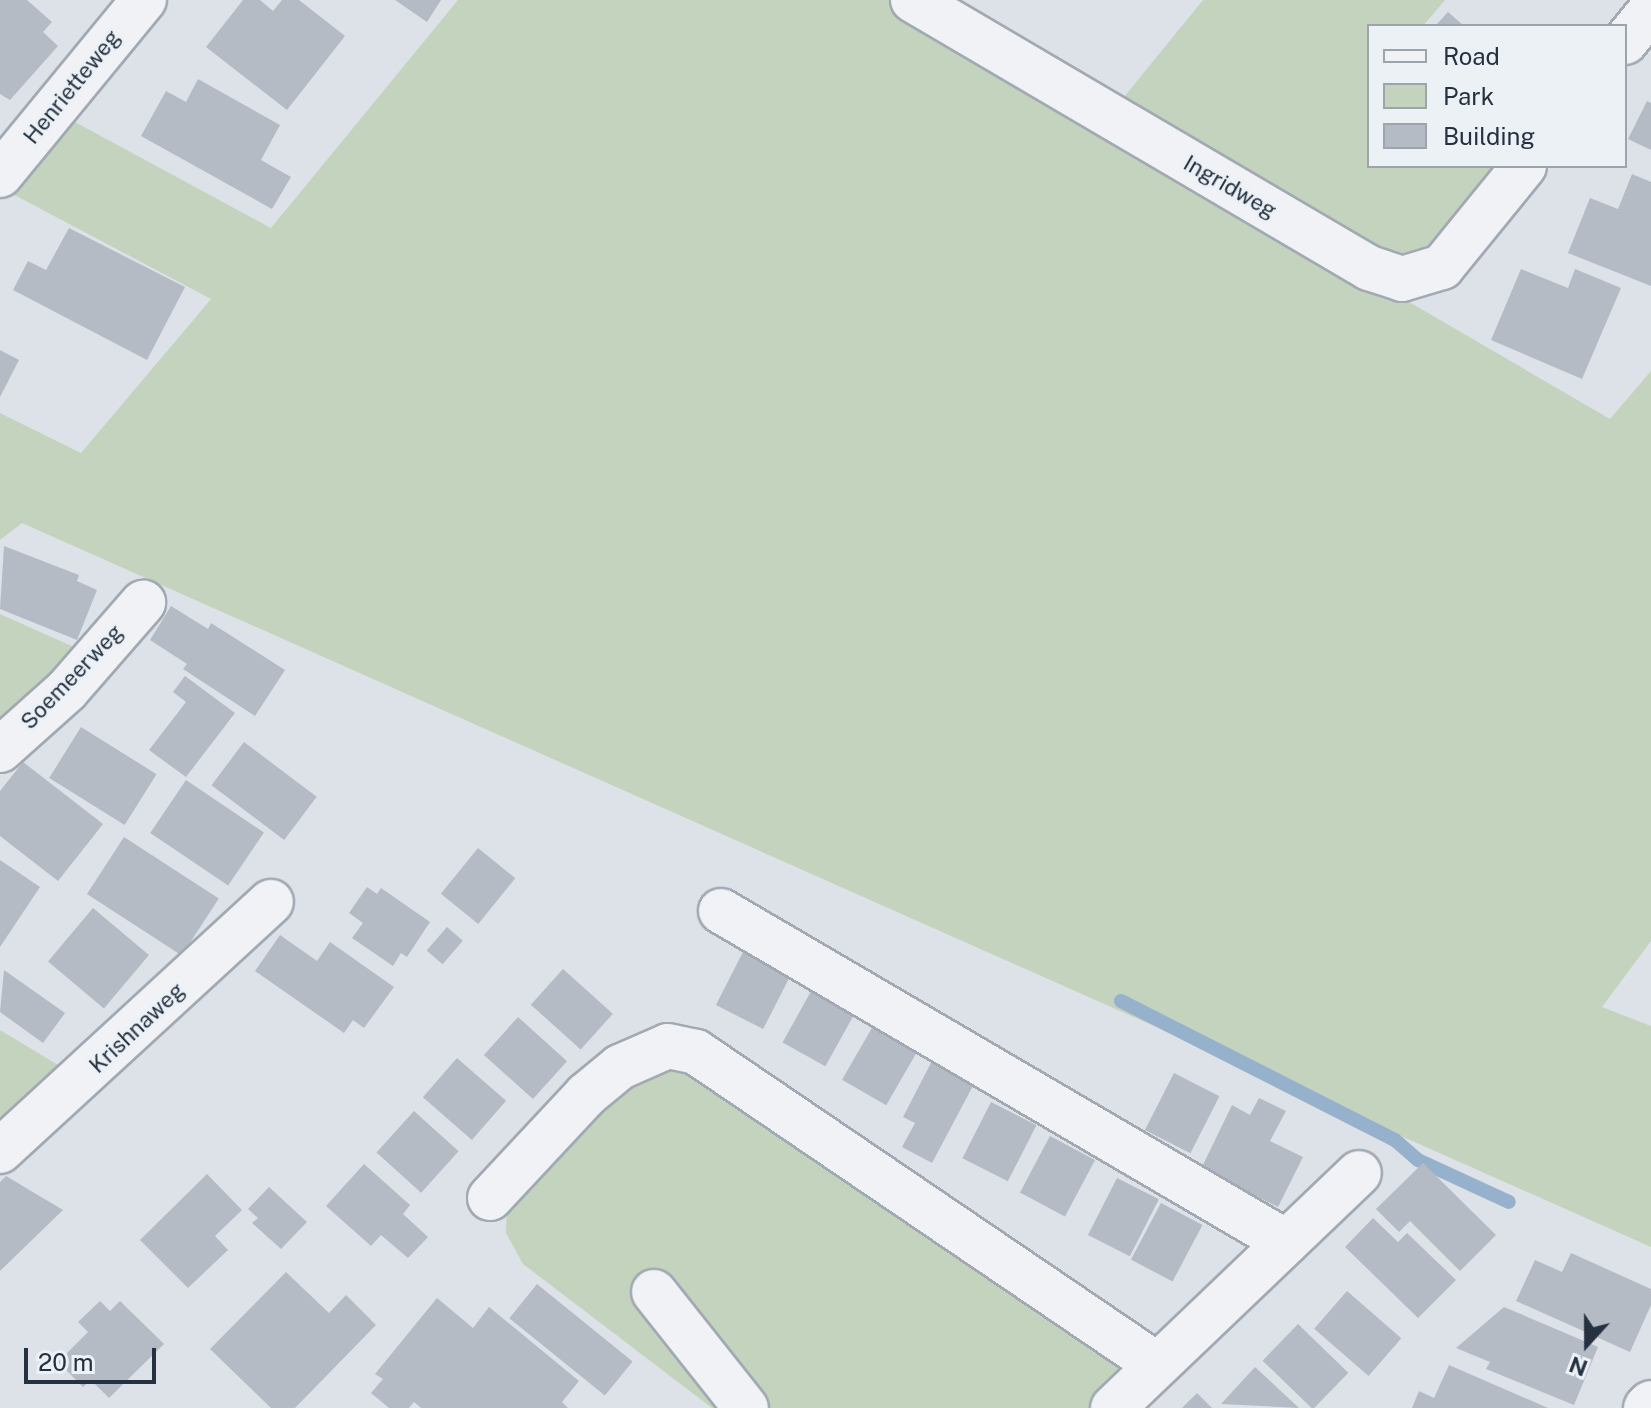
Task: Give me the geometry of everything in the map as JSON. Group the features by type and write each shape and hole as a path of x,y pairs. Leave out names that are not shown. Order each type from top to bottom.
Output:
{"street":[{"name":"Ingridweg","path":"913,0 1355,261 1402,279 1442,267 1522,168"},
{"name":"Henrietteweg","path":"0,175 135,3"},
{"path":"1627,40 1651,10"},
{"name":"Soemeerweg","path":"0,750 67,690 143,603"},
{"name":"Krishnaweg","path":"0,1151 271,902"},
{"path":"721,911 1286,1242"},
{"path":"490,1198 586,1095 620,1067 648,1050 668,1046 696,1052 1157,1365"},
{"path":"1113,1408 1359,1173"},
{"path":"654,1292 746,1408"},
{"path":"1646,1408 1651,1403"}],"green space":[{"path":"458,0 891,0 1610,419 1651,371 1651,941 1602,1007 1651,1026 1651,1247 22,523 0,540 0,413 81,453 211,299 5,190 64,116 271,228"},
{"path":"1203,0 1445,0 1425,24 1367,24 1367,168 1499,168 1444,248 1401,269 1115,108"},
{"path":"0,614 76,648 0,736"},
{"path":"0,1030 73,1074 0,1126"},
{"path":"681,1063 1115,1359 1122,1378 1098,1408 712,1408 523,1264 506,1233 507,1205 609,1095"}],"building":[{"path":"0,0 27,0 52,22 43,32 58,46 10,100 0,94"},
{"path":"243,0 260,0 273,11 282,0 299,0 345,36 287,110 206,47"},
{"path":"395,0 441,0 427,22"},
{"path":"1448,12 1462,24 1437,24"},
{"path":"198,79 280,125 261,160 291,177 272,209 141,136 166,91 186,102"},
{"path":"1647,101 1651,103 1651,150 1628,139"},
{"path":"1632,174 1651,182 1651,286 1568,253 1590,198 1618,209"},
{"path":"69,228 185,287 147,360 13,290 28,261 46,270"},
{"path":"1521,269 1568,288 1575,269 1621,288 1582,379 1491,340"},
{"path":"0,350 19,360 0,397"},
{"path":"4,546 79,575 77,581 97,590 77,640 0,609"},
{"path":"171,606 208,629 211,623 285,670 255,716 183,669 187,664 150,640"},
{"path":"185,676 235,713 186,777 149,750 186,702 173,692"},
{"path":"81,727 156,774 125,825 49,778"},
{"path":"244,742 317,797 284,840 212,785"},
{"path":"23,762 103,824 58,881 0,836 0,791"},
{"path":"186,780 264,833 228,886 150,833"},
{"path":"124,837 219,899 182,956 87,894"},
{"path":"478,848 515,878 478,924 441,894"},
{"path":"0,860 40,887 0,947"},
{"path":"367,887 377,894 381,888 430,922 407,957 401,953 393,966 352,938 363,923 349,913"},
{"path":"93,908 149,955 104,1009 48,962"},
{"path":"447,927 463,941 443,964 427,950"},
{"path":"280,935 317,961 330,942 394,987 364,1028 353,1020 344,1033 255,971"},
{"path":"745,948 792,972 763,1029 716,1005"},
{"path":"563,969 613,1014 581,1050 531,1005"},
{"path":"4,970 65,1013 43,1043 0,1012"},
{"path":"815,984 858,1008 825,1066 783,1043"},
{"path":"880,1014 924,1040 886,1105 842,1080"},
{"path":"518,1017 567,1061 533,1099 484,1055"},
{"path":"457,1058 506,1101 472,1140 423,1097"},
{"path":"933,1059 975,1082 932,1163 902,1147 915,1123 903,1117"},
{"path":"1174,1073 1219,1096 1190,1153 1145,1130"},
{"path":"1259,1098 1286,1111 1270,1141 1303,1157 1278,1207 1201,1169 1232,1105 1250,1115"},
{"path":"991,1102 1036,1125 1008,1181 962,1158"},
{"path":"414,1111 459,1151 421,1193 377,1153"},
{"path":"1050,1136 1095,1160 1065,1216 1020,1193"},
{"path":"1423,1163 1496,1235 1460,1271 1410,1221 1399,1232 1376,1209"},
{"path":"364,1164 410,1205 403,1214 428,1237 408,1258 381,1235 371,1246 326,1206"},
{"path":"207,1174 242,1210 215,1236 228,1250 188,1288 140,1240"},
{"path":"6,1176 63,1210 0,1271 0,1182"},
{"path":"1117,1178 1159,1199 1130,1256 1088,1235"},
{"path":"269,1187 307,1222 281,1249 252,1223 258,1218 248,1209"},
{"path":"1161,1203 1202,1225 1172,1282 1131,1260"},
{"path":"1373,1218 1398,1242 1407,1233 1456,1280 1418,1318 1345,1247"},
{"path":"1571,1253 1651,1289 1651,1305 1630,1352 1516,1301 1535,1260 1562,1272"},
{"path":"286,1272 329,1313 346,1295 376,1325 295,1408 271,1408 210,1349"},
{"path":"537,1284 633,1361 605,1396 509,1318"},
{"path":"1347,1291 1401,1338 1369,1376 1314,1329"},
{"path":"437,1298 473,1328 489,1307 579,1381 562,1402 568,1408 421,1408 414,1402 409,1408 389,1408 371,1393 383,1379 375,1374"},
{"path":"100,1301 110,1311 120,1301 164,1344 109,1398 91,1380 83,1387 58,1362 88,1332 78,1322"},
{"path":"1504,1307 1598,1347 1574,1405 1486,1369 1490,1362 1456,1348"},
{"path":"1298,1324 1348,1373 1312,1408 1263,1361"},
{"path":"1449,1365 1548,1408 1412,1408 1419,1391 1434,1398"},
{"path":"1255,1367 1299,1408 1221,1404"},
{"path":"1197,1393 1212,1408 1182,1408"}],"waterway":[{"path":"1121,1001 1395,1140 1418,1160 1509,1202"}]}
